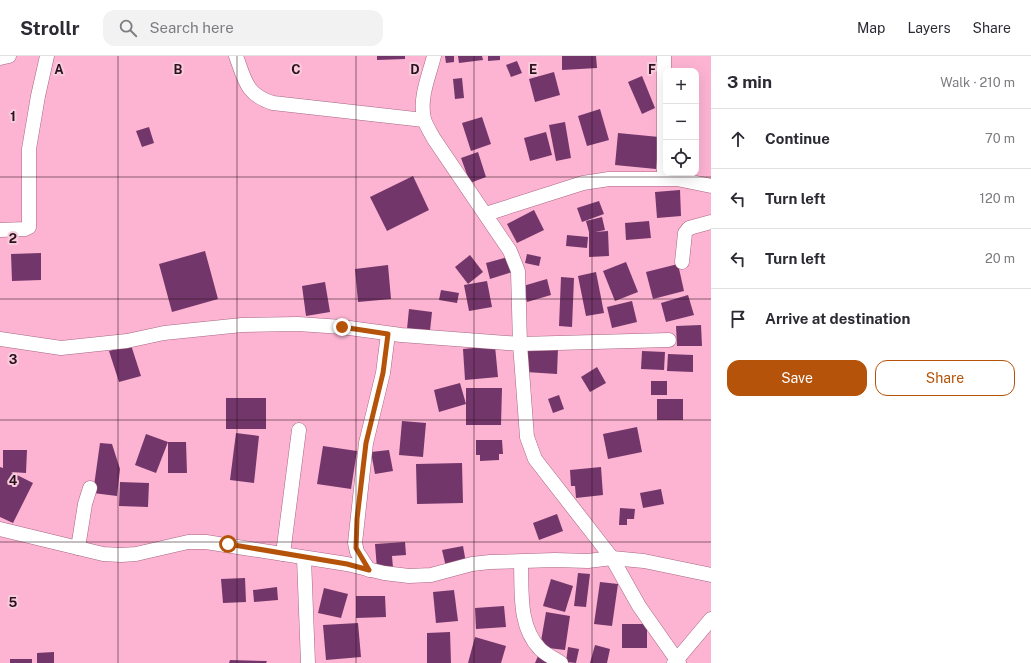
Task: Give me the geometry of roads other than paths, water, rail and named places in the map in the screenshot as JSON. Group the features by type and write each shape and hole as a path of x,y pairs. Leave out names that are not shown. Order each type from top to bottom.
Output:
{"street":[{"path":"0,58 9,56"},
{"path":"0,230 25,229 29,226 29,150 38,96 47,56"},
{"path":"236,56 250,90 263,100 273,103 424,120"},
{"path":"434,56 424,96 424,120 434,139 486,214 512,256 518,271 520,344 527,437 535,459 612,558 639,606 676,662 711,619"},
{"path":"664,56 664,178"},
{"path":"486,214 583,183 609,179 664,178 678,179 711,186"},
{"path":"682,262 685,233 689,228 711,222"},
{"path":"0,339 61,348 127,341 164,333 242,325 290,324 317,325 388,334 520,344 669,340"},
{"path":"369,570 356,548 357,519 366,443 383,373 388,334"},
{"path":"283,554 298,430"},
{"path":"78,548 85,504 90,488"},
{"path":"0,529 103,554 121,556 188,542 206,542 347,564 369,570 409,576 431,575 472,564 555,560 598,561 612,558 644,561 711,575"},
{"path":"304,558 308,663"},
{"path":"521,562 521,598 525,624 539,648 561,663"}]}
